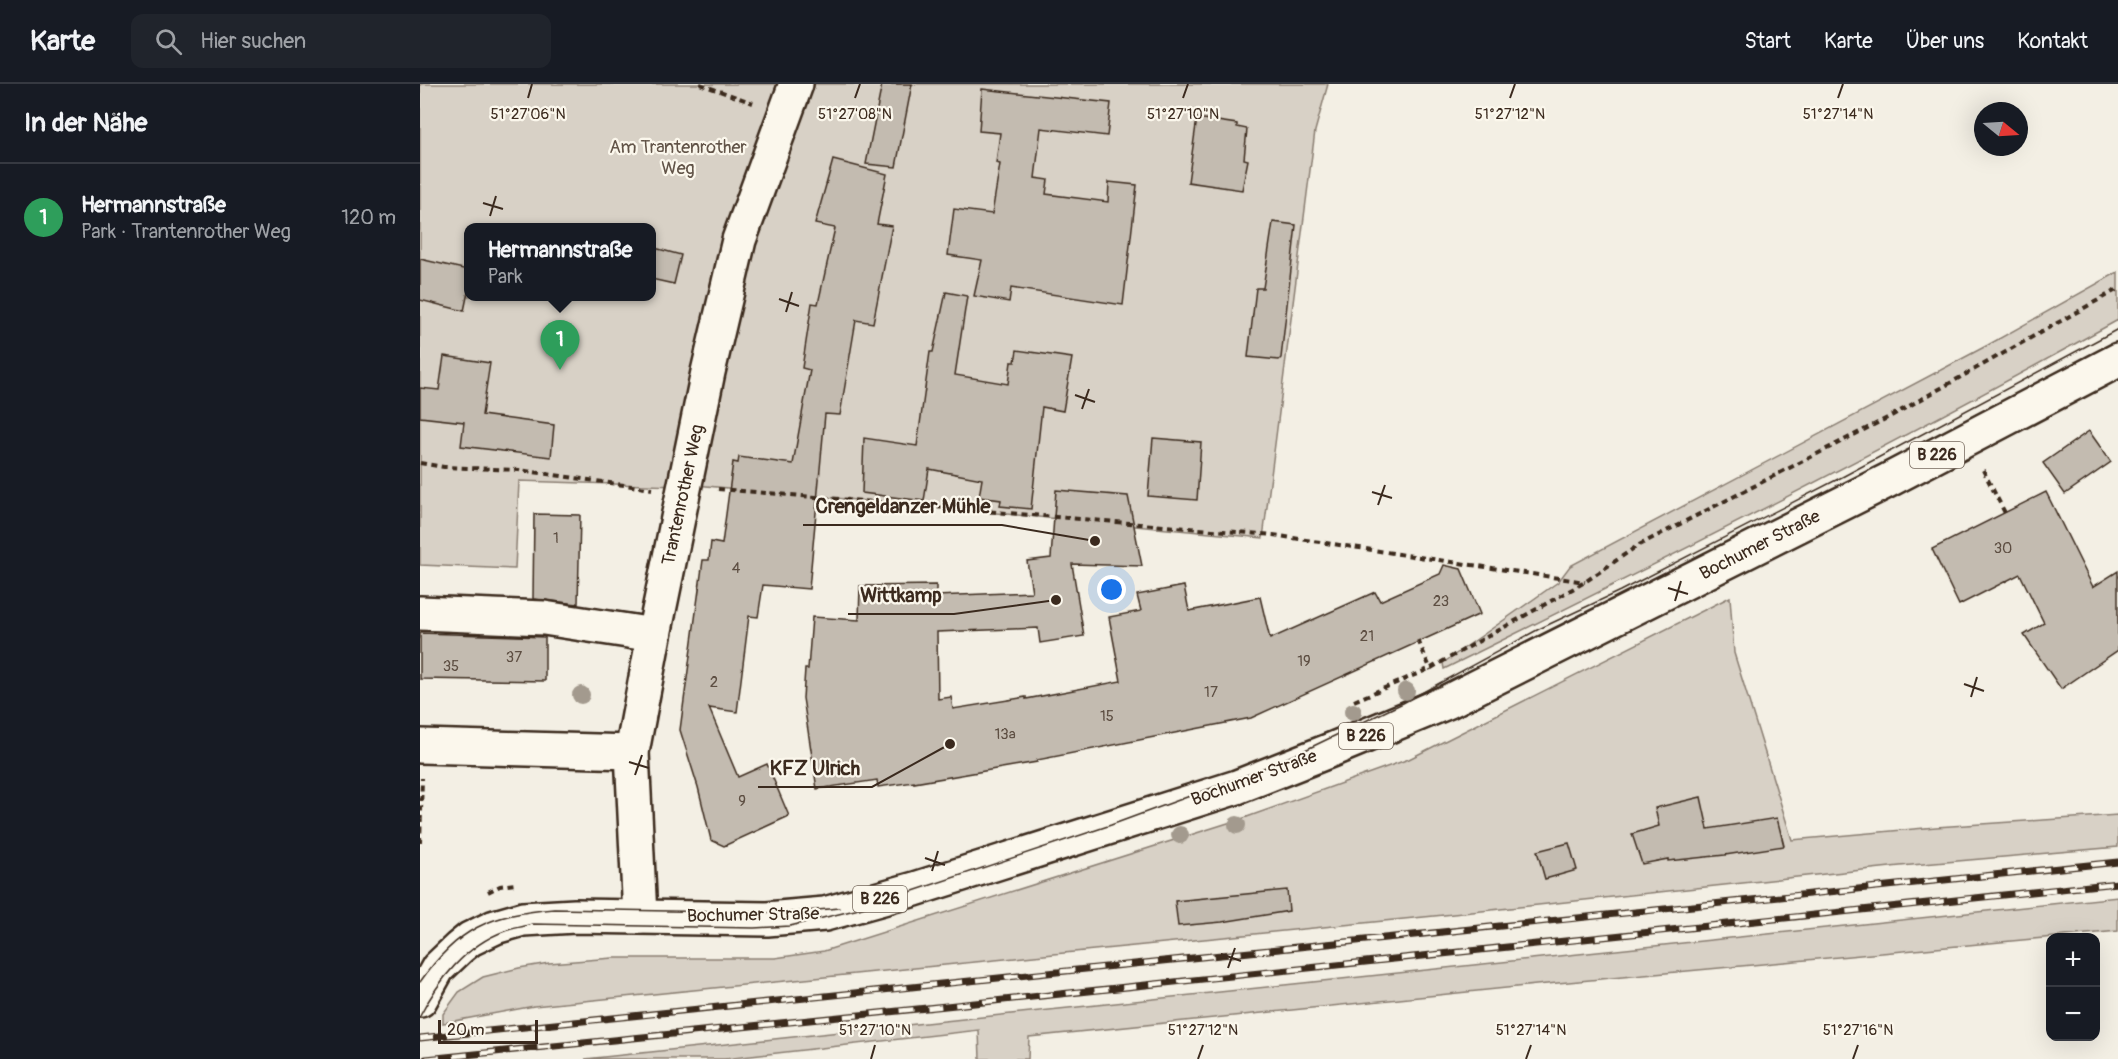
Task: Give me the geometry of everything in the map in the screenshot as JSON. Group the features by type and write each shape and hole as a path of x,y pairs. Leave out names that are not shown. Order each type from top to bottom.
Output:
{"main road":[{"name":"Trantenrother Weg","path":"640,917 632,752 683,490 739,240 791,99"},
{"name":"Bochumer Straße","path":"420,1000 438,968 470,939 495,927 534,917 767,919 825,914 915,889 1237,787 1447,702 1968,439 2118,360"},
{"path":"420,613 544,618 654,635"},
{"path":"421,761 632,752"}],"path":[{"path":"700,84 791,99"},
{"path":"1431,668 1585,582 1637,546 1893,415 2118,289"},
{"path":"1968,439 2005,513"},
{"path":"420,463 444,467 519,470 676,492 694,488 1273,535 1585,582"},
{"path":"420,843 421,761"}],"green space":[{"name":"Am Trantenrother Weg","path":"420,84 784,84 678,486 519,481 515,569 420,565"},
{"path":"810,84 1328,84 1315,131 1263,538 696,485 746,252"},
{"path":"2118,272 2118,320 1783,499 1444,669 1443,663 1558,582 1570,566 1988,345"},
{"path":"1730,597 1734,653 1792,840 1936,827 2118,815 2118,847 1900,866 1444,915 534,1006 443,1023 443,1014 459,992 483,977 549,963 613,958 775,958 824,951 1247,817 1409,759"},
{"path":"2118,897 2118,931 2046,933 2046,938 1536,985 1029,1037 1028,1059 980,1059 979,1030 724,1059 585,1059"}],"building":[{"path":"882,84 912,84 896,167 866,164"},
{"path":"982,89 1111,103 1107,136 1041,128 1035,178 1048,180 1046,194 1108,202 1109,182 1137,185 1123,305 1011,288 1009,302 974,296 982,260 948,255 954,209 992,214 1000,164 996,163 1000,133 979,131"},
{"path":"1197,118 1237,124 1237,127 1247,129 1244,159 1248,160 1242,190 1188,182"},
{"path":"833,160 887,174 877,224 892,226 873,323 856,320 840,415 825,414 809,589 763,585 758,617 749,616 737,712 709,708 738,777 767,764 789,816 724,846 711,840 698,787 680,730 703,560 709,560 711,542 722,544 733,462 738,463 739,457 793,464 810,370 802,368 812,303 818,304 835,228 815,224"},
{"path":"1273,222 1296,225 1279,360 1248,357 1256,288 1263,288"},
{"path":"656,248 681,255 674,284 656,280"},
{"path":"420,259 464,269 464,301 466,301 464,311 420,300"},
{"path":"946,292 967,296 955,375 1008,384 1011,362 1015,362 1017,350 1072,358 1063,411 1042,407 1031,509 1000,506 1001,500 979,497 982,479 929,469 924,501 862,493 864,438 917,446 930,352 933,352"},
{"path":"444,356 490,363 482,415 554,425 551,457 461,446 464,422 420,417 420,388 439,390"},
{"path":"2089,431 2111,462 2065,494 2043,463"},
{"path":"1153,438 1201,442 1197,500 1148,496"},
{"path":"1056,490 1128,496 1142,566 1072,564 1084,636 1040,643 1038,628 937,632 938,699 951,697 953,709 1026,697 1026,699 1121,681 1109,617 1141,611 1137,595 1184,586 1189,611 1260,597 1270,639 1375,592 1380,601 1440,574 1444,565 1461,569 1480,614 1251,718 1037,760 1037,762 914,783 878,787 877,780 817,789 803,698 812,617 859,620 860,586 936,585 936,596 1032,592 1027,561 1051,558"},
{"path":"2046,492 2093,587 2118,571 2118,650 2061,689 2024,635 2044,623 2020,574 1959,605 1932,549"},
{"path":"534,514 580,515 578,604 533,599"},
{"path":"420,633 545,637 545,681 420,679"},
{"path":"1701,797 1708,829 1777,818 1784,846 1642,864 1632,834 1659,826 1655,808"},
{"path":"1569,843 1577,870 1545,879 1537,851"},
{"path":"1287,890 1289,911 1222,922 1178,926 1175,901"}],"tram line":[{"path":"420,1016 435,990 466,955 491,937 508,930 532,924 754,928 790,926 859,909 1111,825 1247,775 1403,703 1539,629 1620,591 1844,476 2118,329"},
{"path":"420,982 434,964 462,937 477,927 511,915 554,909 783,913 840,908"}],"railway":[{"path":"420,1038 2118,862"},
{"path":"426,1059 2118,883"}],"place":[{"name":"Hermannstraße","path":"560,370"},
{"name":"Crengeldanzer Mühle","path":"1095,541"},
{"name":"Wittkamp","path":"1056,600"},
{"name":"KFZ Ulrich","path":"950,744"}]}
